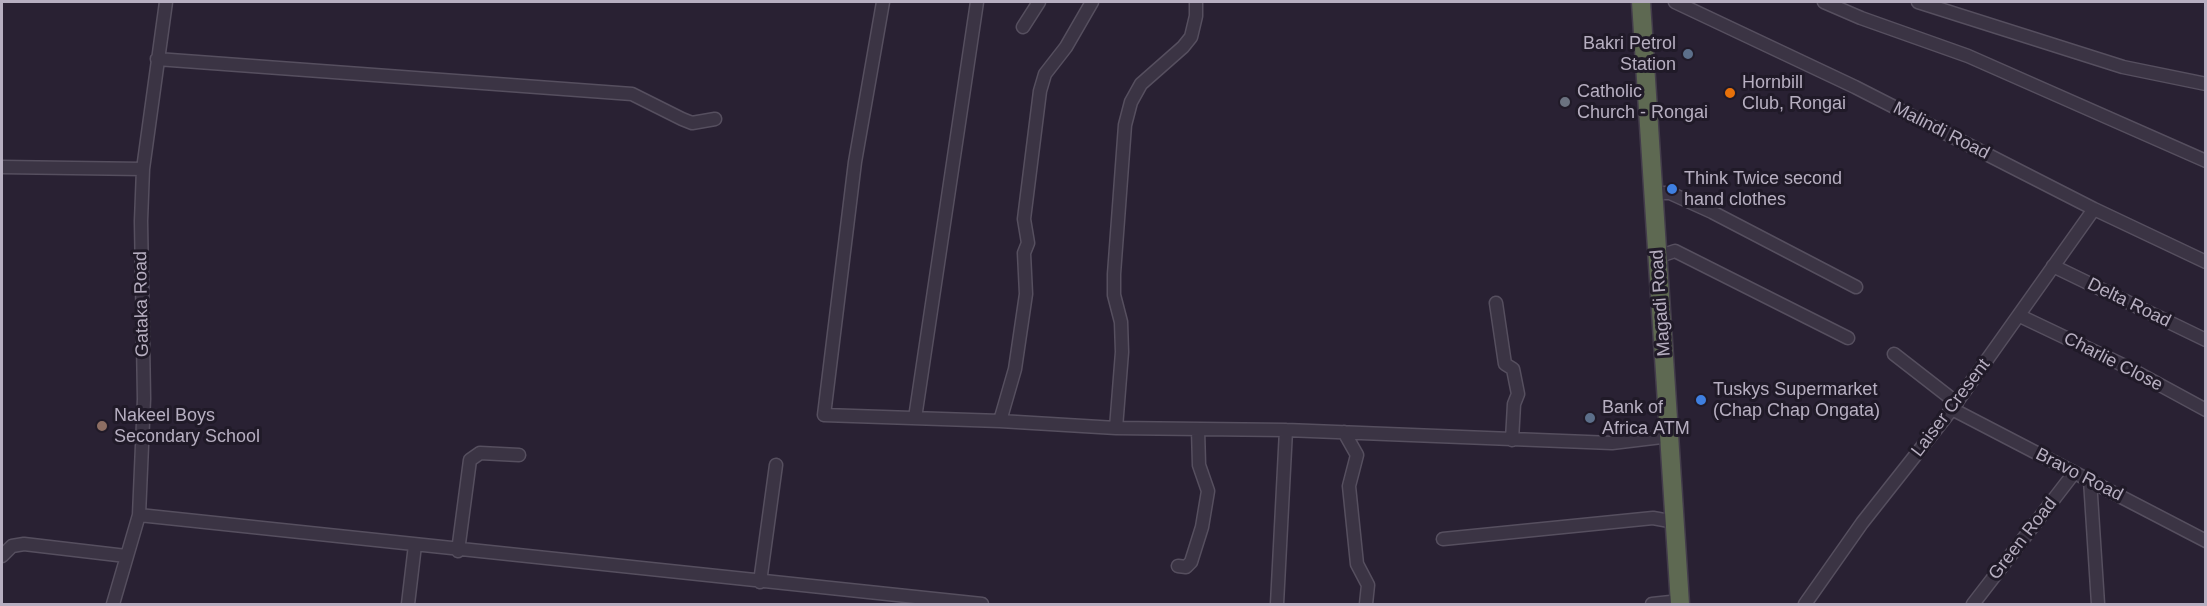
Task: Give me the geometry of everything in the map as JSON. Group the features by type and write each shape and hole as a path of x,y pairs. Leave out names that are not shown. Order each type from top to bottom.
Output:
{"highway":[{"name":"Magadi Road","path":"1641,2 1680,603"}],"street":[{"name":"Gataka Road","path":"112,604 139,515 144,399 140,262 143,169 166,2"},
{"path":"883,2 855,162 824,416 1000,421 1116,428 1286,430 1612,443 1670,436"},
{"path":"915,418 977,2"},
{"path":"1023,27 1039,2"},
{"path":"1000,421 1015,369 1026,294 1024,252 1028,243 1024,219 1040,91 1046,74 1092,2"},
{"path":"1116,428 1122,352 1121,322 1114,296 1113,274 1125,125 1131,102 1141,84 1183,47 1191,37 1196,16 1196,2"},
{"name":"Malindi Road","path":"1675,2 1865,92 2094,210 2205,262"},
{"path":"1824,2 1861,18 1968,56 2205,161"},
{"path":"1921,2 2123,67 2205,84"},
{"path":"157,59 632,94 692,123 715,119"},
{"path":"2,167 143,169"},
{"path":"1653,193 1670,193 1712,212 1856,287"},
{"name":"Laiser Cresent","path":"1805,604 1862,524 1955,406 2094,210"},
{"path":"1657,257 1675,251 1848,338"},
{"name":"Delta Road","path":"2053,266 2205,340"},
{"path":"1497,303 1505,364 1513,369 1518,394 1514,404 1512,440"},
{"name":"Charlie Close","path":"2020,316 2127,367 2205,410"},
{"name":"Bravo Road","path":"1894,354 1955,406 2074,473 2205,541"},
{"path":"1178,566 1186,567 1191,562 1202,527 1208,491 1199,465 1197,429"},
{"path":"1276,604 1286,430"},
{"path":"1344,432 1357,455 1349,486 1357,564 1368,585 1366,604"},
{"path":"458,551 470,460 480,453 519,455"},
{"path":"760,582 776,465"},
{"name":"Green Road","path":"1973,604 2074,473"},
{"path":"2090,480 2098,604"},
{"path":"139,515 458,551 982,604"},
{"path":"1443,539 1653,518 1675,522"},
{"path":"2,556 12,546 24,544 126,555"},
{"path":"408,604 415,545"},
{"path":"1652,604 1680,603"}],"place":[{"name":"Bakri Petrol Station","path":"1688,54"},
{"name":"Hornbill Club, Rongai","path":"1730,93"},
{"name":"Catholic Church - Rongai","path":"1565,102"},
{"name":"Think Twice second hand clothes","path":"1672,189"},
{"name":"Tuskys Supermarket (Chap Chap Ongata)","path":"1701,400"},
{"name":"Bank of Africa ATM","path":"1590,418"},
{"name":"Nakeel Boys Secondary School","path":"102,426"}]}
